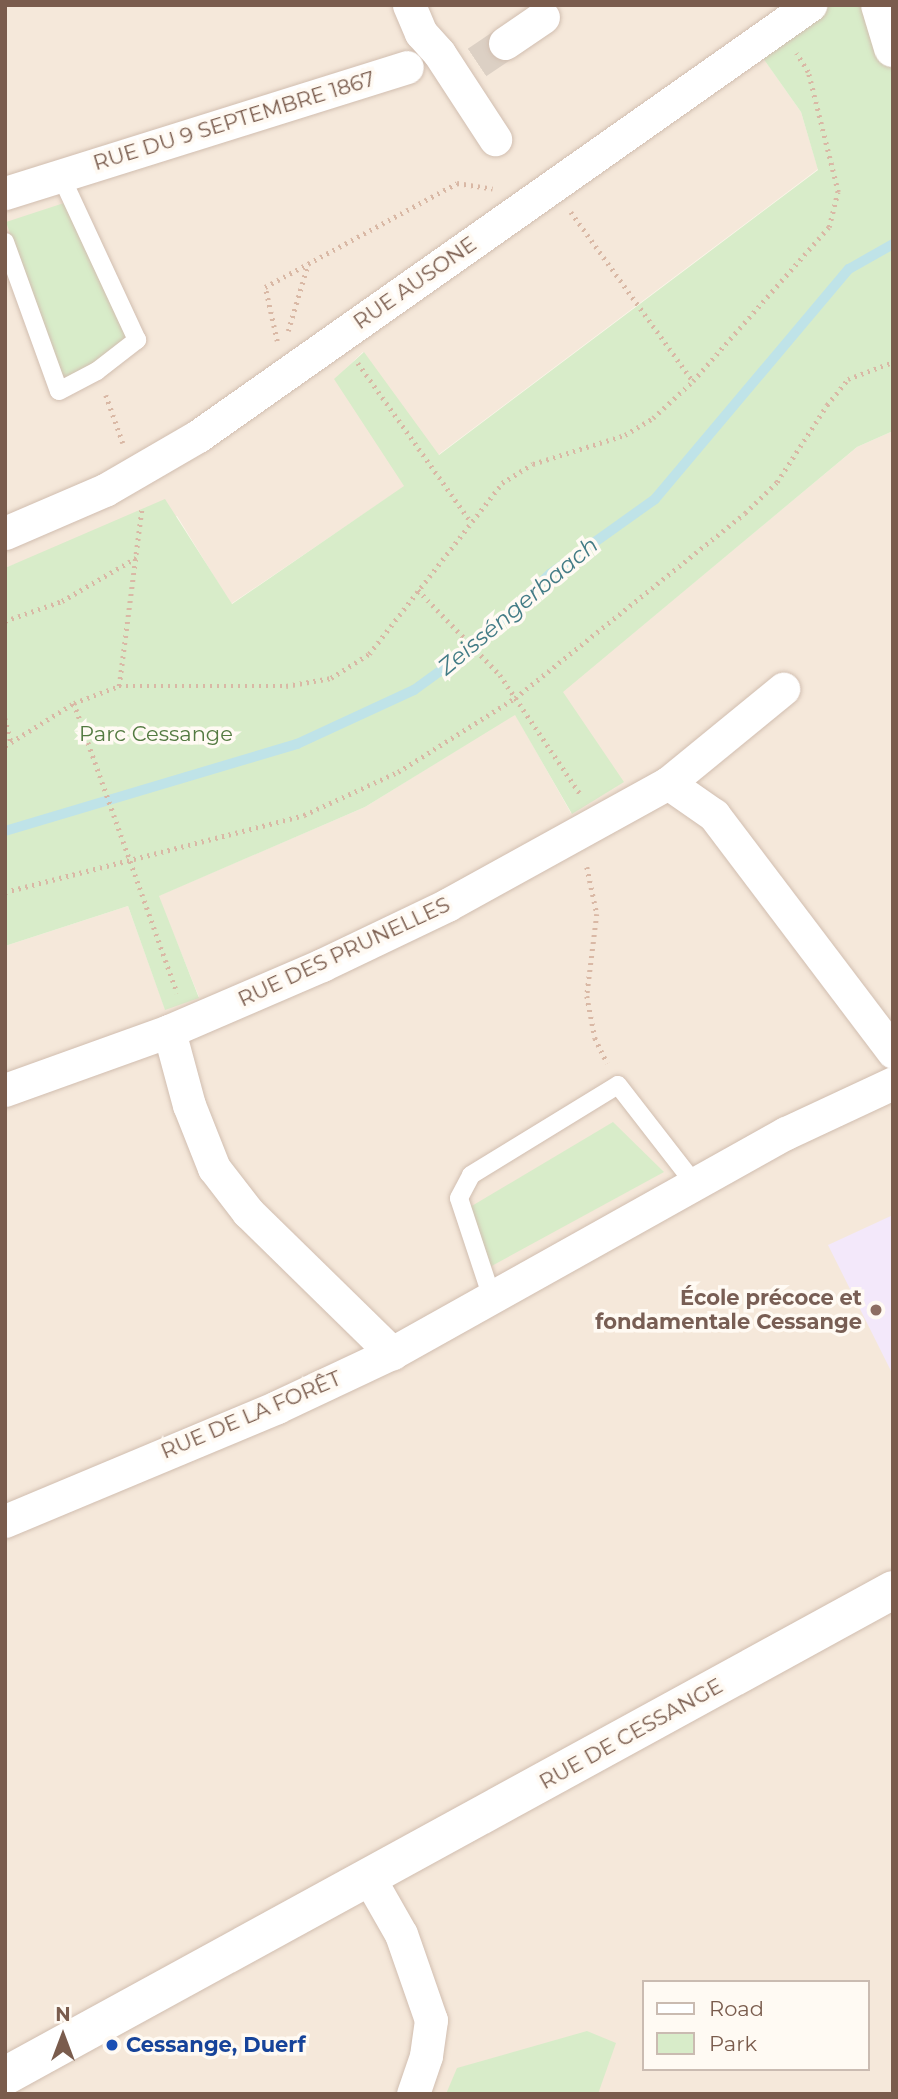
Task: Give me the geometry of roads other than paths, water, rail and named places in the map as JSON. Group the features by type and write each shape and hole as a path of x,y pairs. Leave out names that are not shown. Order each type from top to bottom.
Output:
{"main road":[{"path":"880,5 893,48"},
{"name":"RUE DE CESSANGE","path":"5,2076 893,1590"}],"street":[{"path":"409,5 421,33 466,70 495,139"},
{"name":"RUE AUSONE","path":"5,533 105,489 198,436 810,5"},
{"path":"505,43 543,17"},
{"name":"RUE DU 9 SEPTEMBRE 1867","path":"5,192 407,67"},
{"name":"RUE DES PRUNELLES","path":"5,1090 169,1031 322,965 447,905 668,783 783,689"},
{"path":"668,783 714,815 893,1052"},
{"path":"169,1031 189,1105 214,1168 247,1212 392,1353"},
{"name":"RUE DE LA FORÊT","path":"5,1521 277,1407 392,1353 786,1133 893,1083"},
{"path":"369,1878 401,1934 431,2020 426,2056 413,2094"}],"lane":[{"path":"5,242 59,391 97,371 137,340 61,176"},
{"path":"492,1298 458,1198 471,1175 618,1086 694,1183"}],"waterway":[{"name":"Zeisséngerbaach","path":"5,831 297,744 414,690 476,645 550,574 655,499 849,269 893,244"}],"tunnel":[{"path":"477,62 505,43"}],"place":[{"name":"École précoce et fondamentale Cessange","path":"876,1310"},
{"name":"Cessange, Duerf","path":"112,2045"}],"park label":[{"name":"Parc Cessange","path":"156,734"}]}
